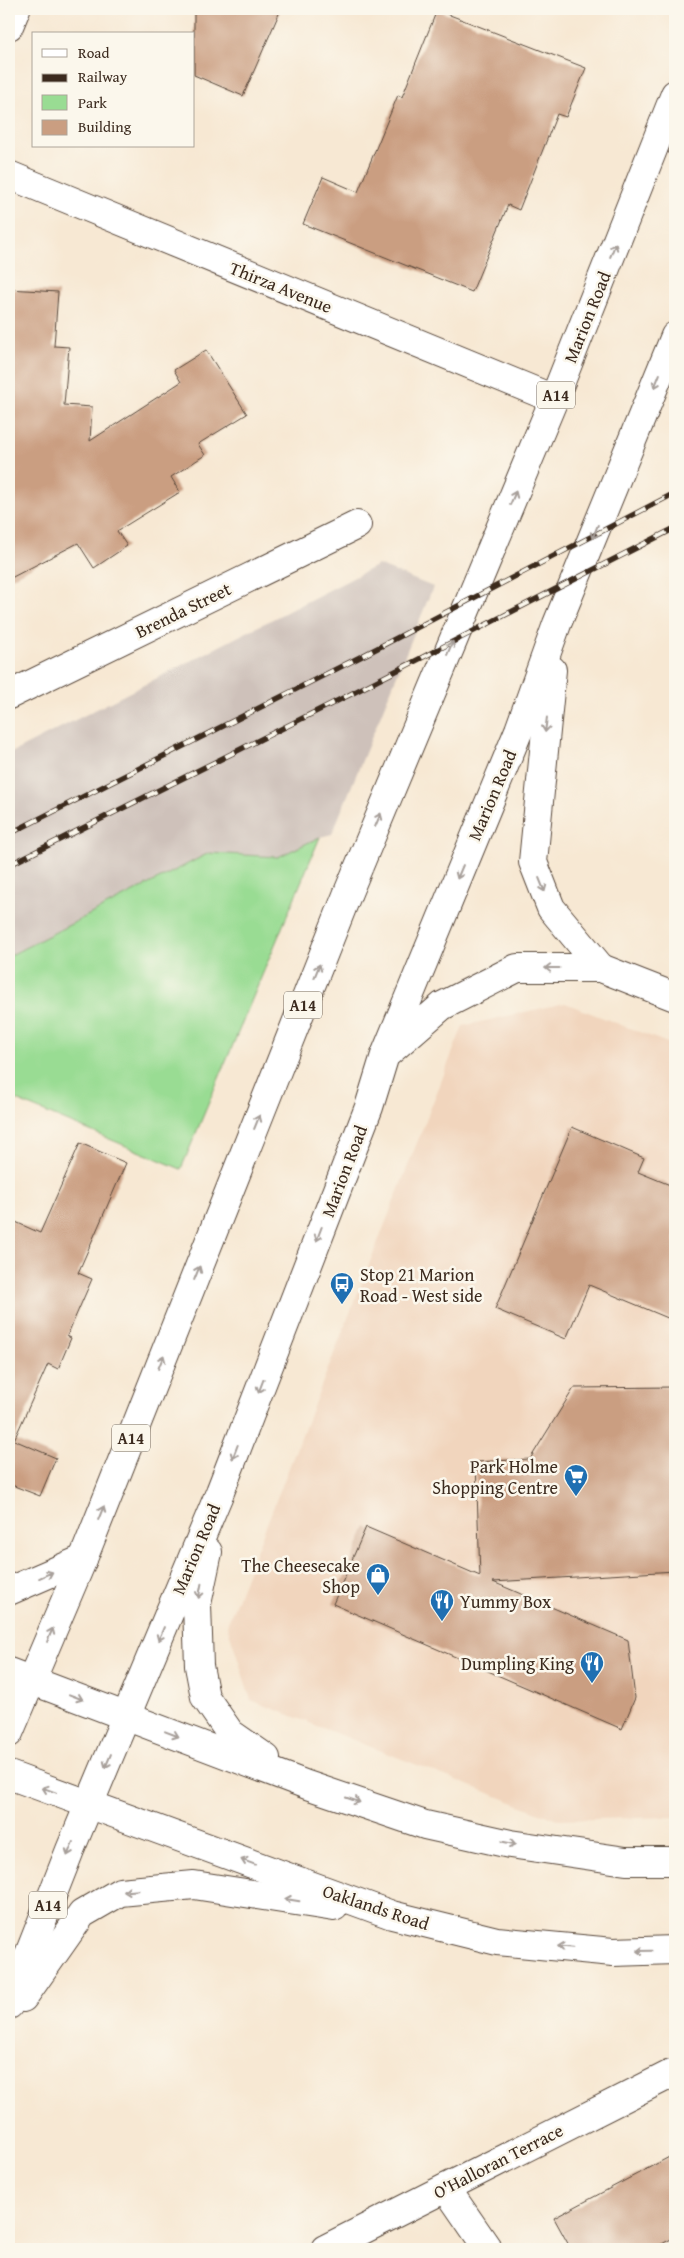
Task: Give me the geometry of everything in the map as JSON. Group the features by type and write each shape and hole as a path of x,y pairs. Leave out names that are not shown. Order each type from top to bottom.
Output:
{"main road":[{"path":"9,26 16,9"},
{"name":"Marion Road","path":"9,1733 20,1676 83,1558 349,890 554,400 675,94"},
{"name":"Thirza Avenue","path":"9,175 554,400"},
{"name":"Marion Road","path":"9,2006 89,1804 220,1492 365,1116 385,1055 519,730 557,624 675,336"},
{"name":"Brenda Street","path":"9,695 357,525"},
{"path":"557,624 543,745 533,862 551,908 601,968"},
{"path":"385,1055 442,1006 517,968 601,968 675,997"},
{"path":"220,1492 197,1604 198,1666 205,1697 230,1733 307,1785"},
{"path":"9,1591 83,1558"},
{"path":"20,1676 307,1785 425,1825 510,1844 626,1861 675,1861"},
{"name":"Oaklands Road","path":"9,1775 392,1915 498,1941 613,1952 675,1950"},
{"path":"9,2018 82,1914 120,1892 194,1885 392,1915"},
{"name":"O'Halloran Terrace","path":"325,2249 671,2074"},
{"path":"446,2188 488,2249"}],"shaded area":[{"path":"378,565 433,587 332,834 320,837 278,857 209,853 9,956 9,754"},
{"path":"565,1003 675,1046 675,1817 558,1820 251,1700 227,1625 463,1026"}],"green space":[{"path":"320,837 181,1169 9,1097 9,956 209,853 278,857"}],"building":[{"path":"194,9 281,9 243,96 195,75"},
{"path":"437,10 586,68 566,117 557,114 519,210 508,205 472,292 303,224 323,177 358,192 398,95 402,97"},
{"path":"9,289 58,292 54,346 69,347 64,405 92,407 90,441 181,382 174,370 206,350 247,414 198,444 205,455 171,477 180,492 117,531 127,546 94,568 78,543 9,579"},
{"path":"572,1127 644,1158 638,1172 675,1187 675,1321 589,1285 566,1339 495,1309"},
{"path":"80,1143 126,1163 78,1273 92,1279 67,1336 71,1338 58,1369 48,1364 14,1440 56,1458 40,1496 9,1484 9,1219 40,1233"},
{"path":"675,1387 675,1571 493,1582 628,1640 635,1698 622,1729 333,1604 366,1527 480,1576 476,1462 530,1459 574,1388"},
{"path":"675,2154 675,2237 652,2249 571,2249 554,2218"}],"railway":[{"path":"9,834 366,654 675,493"},
{"path":"9,865 349,695 675,528"}],"place":[{"name":"Stop 21 Marion Road - West side","path":"342,1305"},
{"name":"Park Holme Shopping Centre","path":"576,1497"},
{"name":"The Cheesecake Shop","path":"378,1596"},
{"name":"Yummy Box","path":"442,1622"},
{"name":"Dumpling King","path":"592,1684"}]}
